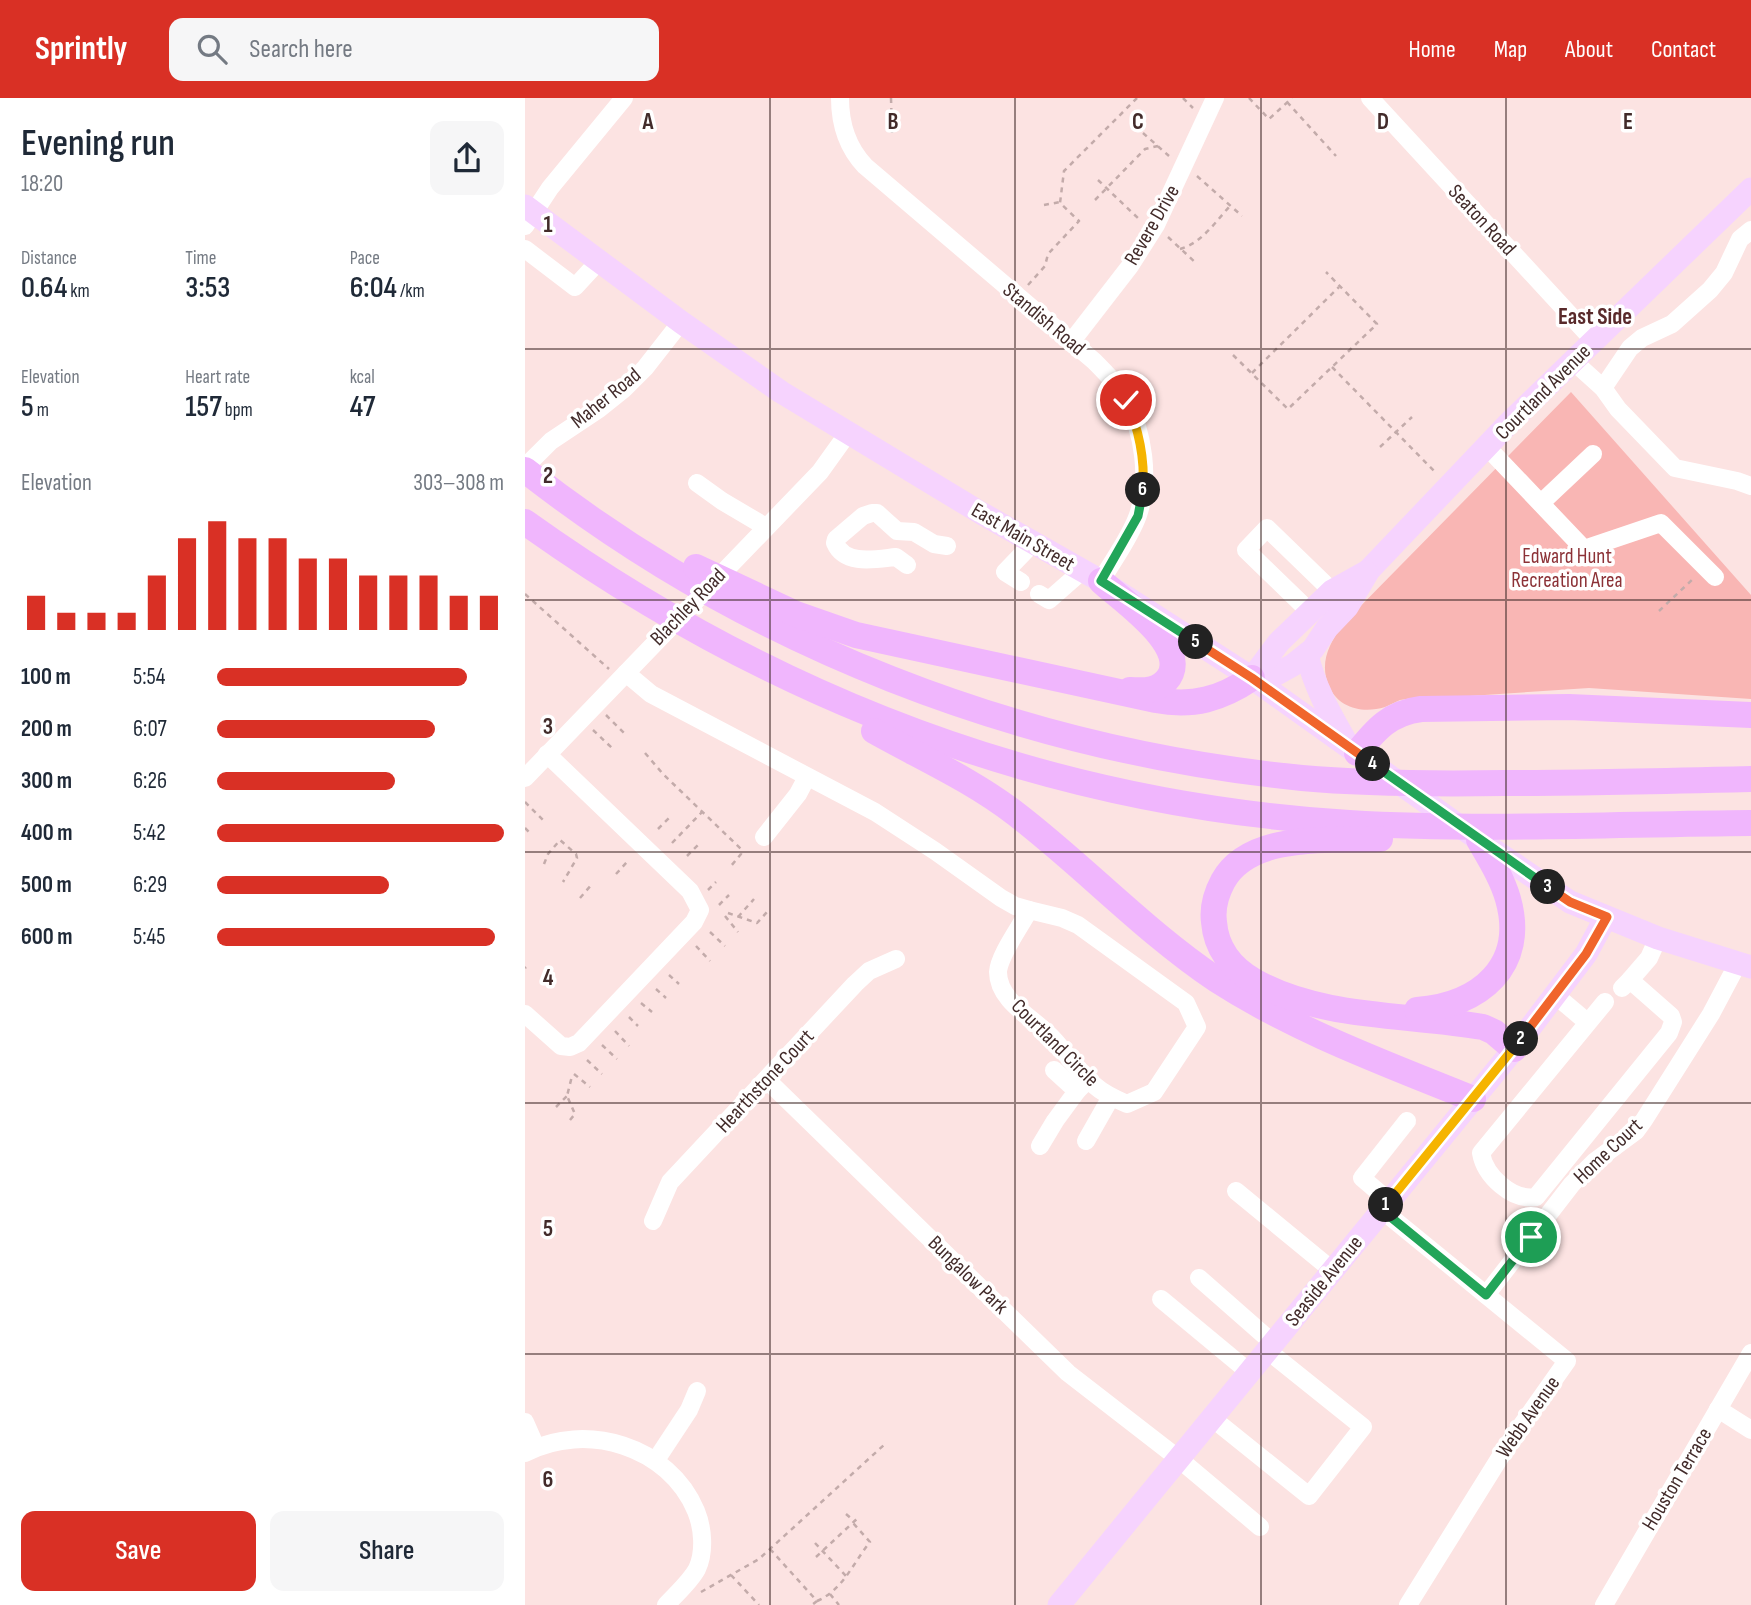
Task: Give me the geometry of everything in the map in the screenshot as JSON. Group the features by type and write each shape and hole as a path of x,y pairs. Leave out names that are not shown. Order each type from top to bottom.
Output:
{"highway":[{"path":"525,469 586,516 673,572 718,598 856,666 951,702 1101,745 1202,765 1357,782 1459,784 1751,779"},
{"path":"586,516 771,603 825,625 900,646 1185,704 1213,699 1252,678"},
{"path":"525,522 648,605 788,679 867,727 995,798 1043,836 1151,931 1219,981 1299,1025 1472,1099"},
{"path":"1048,677 1144,691 1160,686 1167,679 1173,661 1168,645 1152,627 1091,576"},
{"path":"788,679 885,721 985,756 1087,784 1190,804 1295,818 1400,825 1751,823"},
{"path":"1357,753 1383,723 1401,713 1421,709 1569,707 1751,715"},
{"path":"1514,1049 1494,1032 1483,1027 1313,1004 1254,981 1229,961 1215,933 1213,916 1219,890 1234,866 1259,850 1288,844 1690,824"},
{"path":"1359,1011 1408,1010 1453,1004 1483,988 1500,969 1510,948 1511,913 1506,891 1487,846"}],"main road":[{"name":"Courtland Avenue","path":"1252,678 1275,675 1307,654 1339,599 1573,361 1751,189"},
{"name":"East Main Street","path":"528,215 599,261 781,392 1091,576 1252,678 1570,902 1658,939 1745,965"},
{"name":"Courtland Avenue","path":"1252,678 1279,642 1310,612 1339,599"},
{"path":"1307,654 1320,696 1357,753"},
{"name":"Seaside Avenue","path":"1059,1605 1514,1049 1586,954 1607,917"}],"street":[{"path":"528,215 624,98"},
{"name":"Standish Road","path":"839,98 847,141 865,166 1072,341 1114,381 1136,422 1142,448 1144,477 1138,516 1091,576 1049,600 1039,594"},
{"name":"Revere Drive","path":"1072,341 1125,273 1156,225 1215,98"},
{"name":"Seaton Road","path":"1370,98 1594,341"},
{"path":"1604,388 1630,348 1642,338 1672,324 1710,290 1724,273 1740,239 1751,230"},
{"path":"525,249 575,287 599,261"},
{"name":"Maher Road","path":"525,469 551,440 624,389 645,368 681,322"},
{"path":"1573,361 1604,388 1618,409 1675,468 1751,486"},
{"name":"Blachley Road","path":"525,778 617,671 660,637 820,472 848,433"},
{"path":"1487,447 1584,549 1661,523 1710,572"},
{"path":"1541,503 1593,454"},
{"path":"698,482 722,501 766,527"},
{"path":"907,565 896,557 862,561 841,553 835,543 836,539 863,516 877,513 897,531 914,532 934,544 947,546"},
{"path":"1310,612 1246,550 1267,528 1339,599"},
{"path":"1021,582 1005,572 1033,543"},
{"name":"Courtland Circle","path":"617,671 651,694 875,812 935,850 1000,898 1015,906 1062,918 1078,925 1186,1003 1197,1027 1154,1092 1127,1104 1083,1085 1054,1039 1009,997 999,980 998,970 1029,910"},
{"path":"525,1014 561,1046 570,1047 579,1043 694,922 700,910 690,891 547,754"},
{"path":"764,837 807,777"},
{"path":"1605,1002 1481,1153 1486,1168 1506,1190 1527,1199 1536,1197 1669,1033 1673,1022 1671,1016 1626,984 1649,958 1658,939"},
{"name":"Hearthstone Court","path":"653,1221 670,1182 855,984 869,971 896,959"},
{"name":"Home Court","path":"1486,1295 1572,1184 1594,1161 1636,1131 1745,965"},
{"path":"1555,995 1587,1022"},
{"path":"1040,1146 1055,1121 1083,1085 1050,1075 1066,1055"},
{"name":"Bungalow Park","path":"767,1080 1068,1373 1179,1458 1260,1527"},
{"path":"1086,1141 1111,1097"},
{"name":"Webb Avenue","path":"1406,1121 1362,1178 1386,1205 1486,1295 1567,1361 1509,1443 1408,1605"},
{"path":"1236,1191 1332,1270"},
{"path":"1199,1278 1270,1346 1363,1427 1309,1496 1212,1418"},
{"path":"1161,1299 1249,1372"},
{"name":"Houston Terrace","path":"1604,1605 1751,1353"},
{"path":"656,1461 689,1410 697,1391"},
{"path":"1718,1409 1751,1430"},
{"path":"525,1422 531,1450 559,1440 586,1437 613,1442 656,1461 683,1486 699,1519 702,1535 697,1568 666,1605"}],"path":[{"path":"891,98 892,133"},
{"path":"1060,202 1064,171 1137,98"},
{"path":"1183,98 1194,109"},
{"path":"1249,98 1269,119 1292,98"},
{"path":"1287,102 1336,156"},
{"path":"1143,133 1172,159"},
{"path":"1095,200 1145,149 1158,146"},
{"path":"1197,176 1242,216"},
{"path":"1098,180 1140,220"},
{"path":"1044,205 1060,202"},
{"path":"1028,285 1045,265 1048,254 1079,221 1060,202"},
{"path":"1180,249 1200,239 1230,206"},
{"path":"1166,235 1197,264"},
{"path":"1233,355 1288,409 1377,324 1326,272"},
{"path":"1252,373 1340,287"},
{"path":"1332,367 1437,474"},
{"path":"1380,447 1412,417"},
{"path":"1659,611 1710,572"},
{"path":"525,594 617,671"},
{"path":"606,715 625,734"},
{"path":"593,730 612,747"},
{"path":"645,753 663,774 741,849 741,854 731,866"},
{"path":"525,803 543,820"},
{"path":"672,842 702,811"},
{"path":"658,829 669,818"},
{"path":"525,828 530,833"},
{"path":"564,844 568,839"},
{"path":"544,864 548,854 560,840 573,851 577,857 563,882"},
{"path":"687,856 698,845"},
{"path":"573,851 577,847"},
{"path":"616,874 627,862"},
{"path":"706,892 716,882"},
{"path":"580,898 593,883"},
{"path":"719,905 729,895"},
{"path":"738,916 754,899"},
{"path":"738,932 727,914 757,923 767,912"},
{"path":"710,932 725,946"},
{"path":"696,946 710,961"},
{"path":"669,975 679,984"},
{"path":"656,989 666,998"},
{"path":"641,1003 652,1013"},
{"path":"629,1017 638,1026"},
{"path":"615,1031 629,1046"},
{"path":"601,1045 617,1059"},
{"path":"587,1060 602,1074"},
{"path":"556,1107 567,1096 573,1075 590,1087"},
{"path":"567,1096 575,1114 570,1120"},
{"path":"698,1594 751,1564 770,1549 885,1444"},
{"path":"813,1605 839,1587 870,1542 846,1514"},
{"path":"816,1557 859,1517"},
{"path":"815,1543 846,1576"},
{"path":"770,1549 817,1601"},
{"path":"731,1575 759,1605"},
{"path":"830,1594 839,1605"}],"green space":[{"name":"Edward Hunt Recreation Area","path":"1571,392 1751,595 1751,699 1589,688 1415,698 1368,710 1352,707 1338,700 1326,678 1325,662 1342,625"}],"district":[{"name":"East Side","path":"1595,317"}],"route":[{"path":"1126,400 1136,422 1142,448 1142,499 1138,516 1126,540 1101,581 1252,678 1570,902 1607,917 1586,954 1514,1049 1382,1210 1486,1295 1531,1237"}]}
